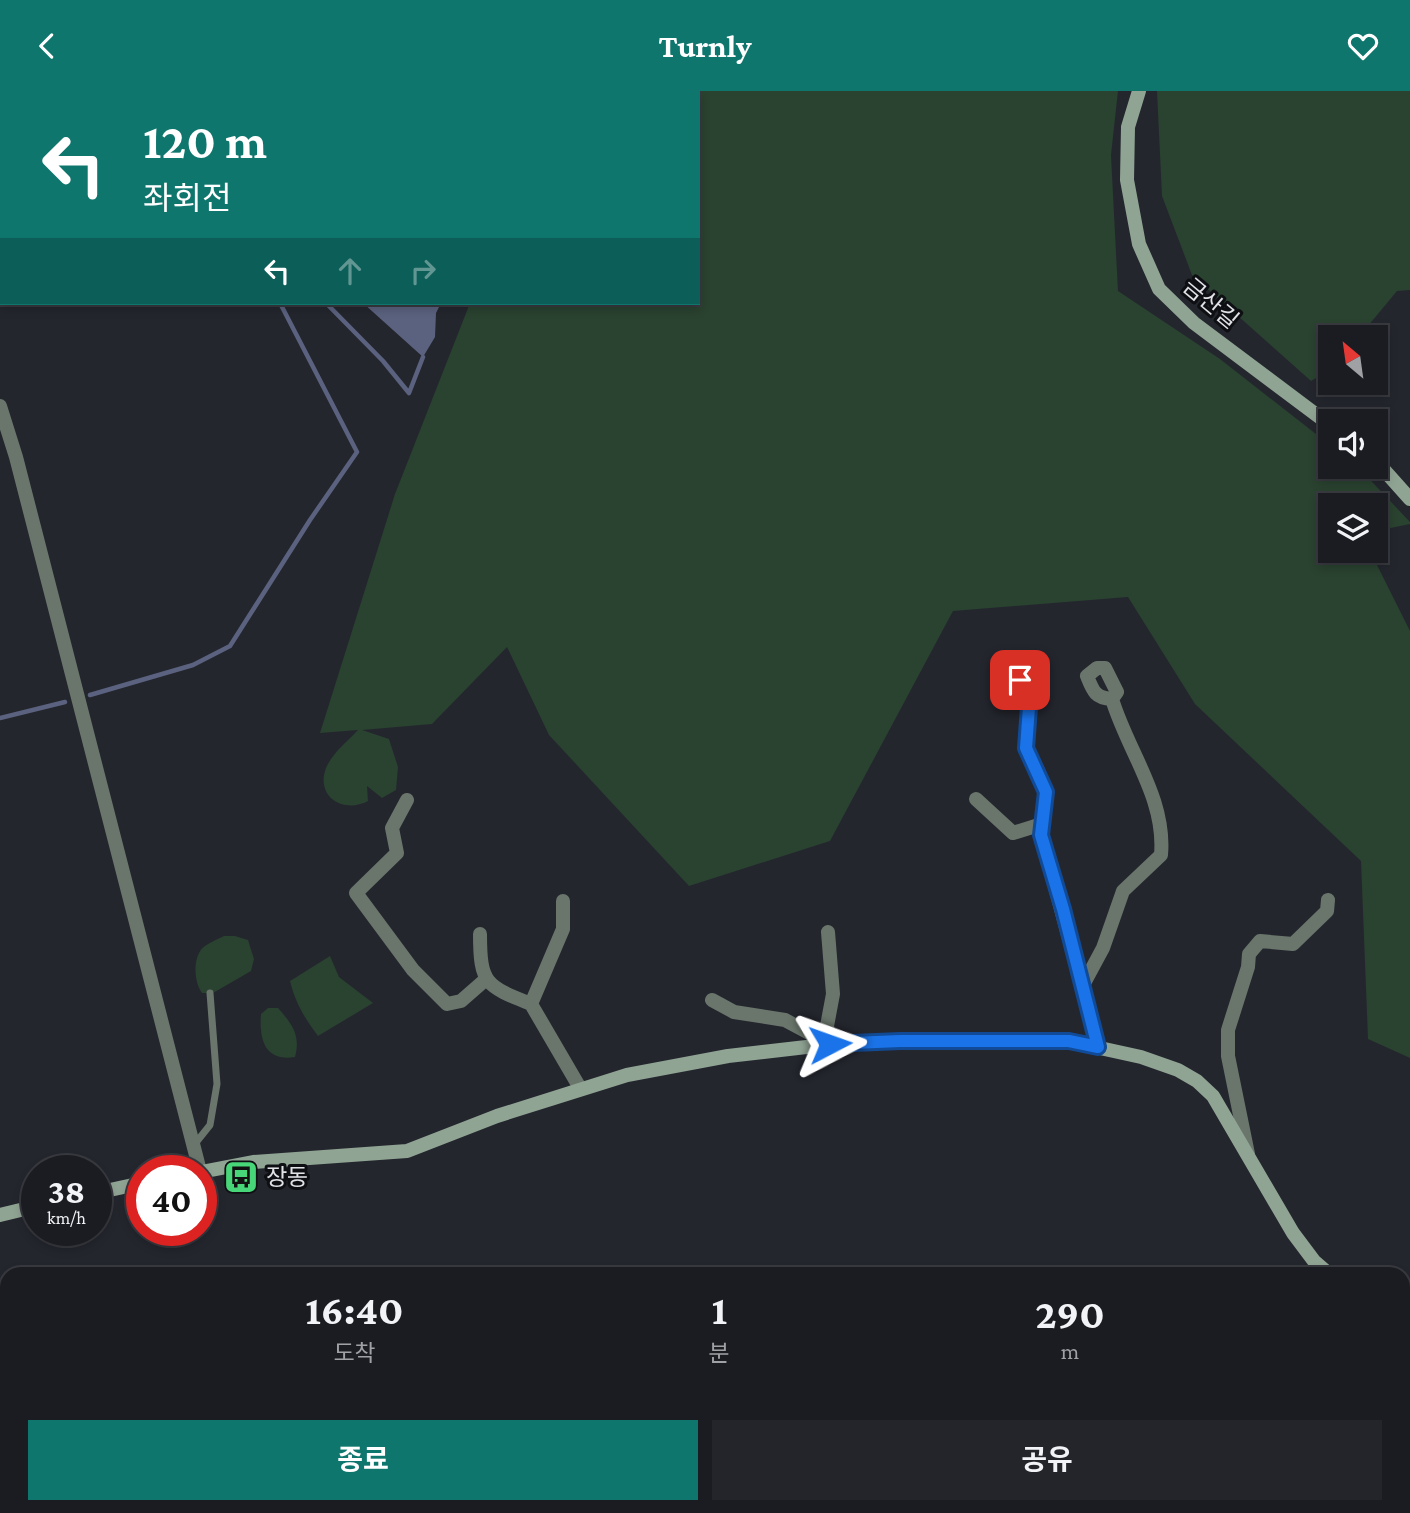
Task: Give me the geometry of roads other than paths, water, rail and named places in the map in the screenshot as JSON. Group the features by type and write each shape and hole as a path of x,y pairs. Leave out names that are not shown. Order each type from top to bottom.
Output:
{"street":[{"name":"금산길","path":"1139,91 1128,127 1127,180 1139,244 1159,289 1194,323 1318,416"},
{"path":"0,406 19,470 197,1155"},
{"path":"1388,474 1410,499"},
{"path":"1020,680 1029,707 1026,748 1046,792 1041,835 1098,1047"},
{"path":"1082,987 1103,948 1123,891 1161,855 1163,839 1159,812 1112,699"},
{"path":"976,799 1013,833 1042,824"},
{"path":"407,800 392,828 397,853 356,893 413,970 447,1004 461,1001 485,979"},
{"path":"1249,1155 1228,1056 1228,1030 1248,967 1249,954 1259,941 1293,944 1327,911 1328,900"},
{"path":"531,1004 563,929 563,901"},
{"path":"828,932 833,994 827,1026 830,1044"},
{"path":"480,934 480,957 485,979 497,990 531,1004 580,1088"},
{"path":"712,1000 734,1012 785,1020 830,1044"},
{"path":"217,1168 253,1162 407,1151 580,1088 627,1075 728,1056 830,1044 900,1041 1069,1041 1154,1061 1197,1081 1213,1096 1293,1233 1321,1267"},
{"path":"0,1215 21,1210"}],"lane":[{"path":"194,1146 210,1125 218,1084 210,993"}],"water":[{"path":"365,305 440,305 436,313 435,337 423,357"}],"waterway":[{"path":"90,695 193,665 230,646 357,452 281,305"},
{"path":"328,305 383,361 409,393 423,357"},
{"path":"0,718 65,702"}],"place":[{"name":"장동","path":"241,1177"}]}
